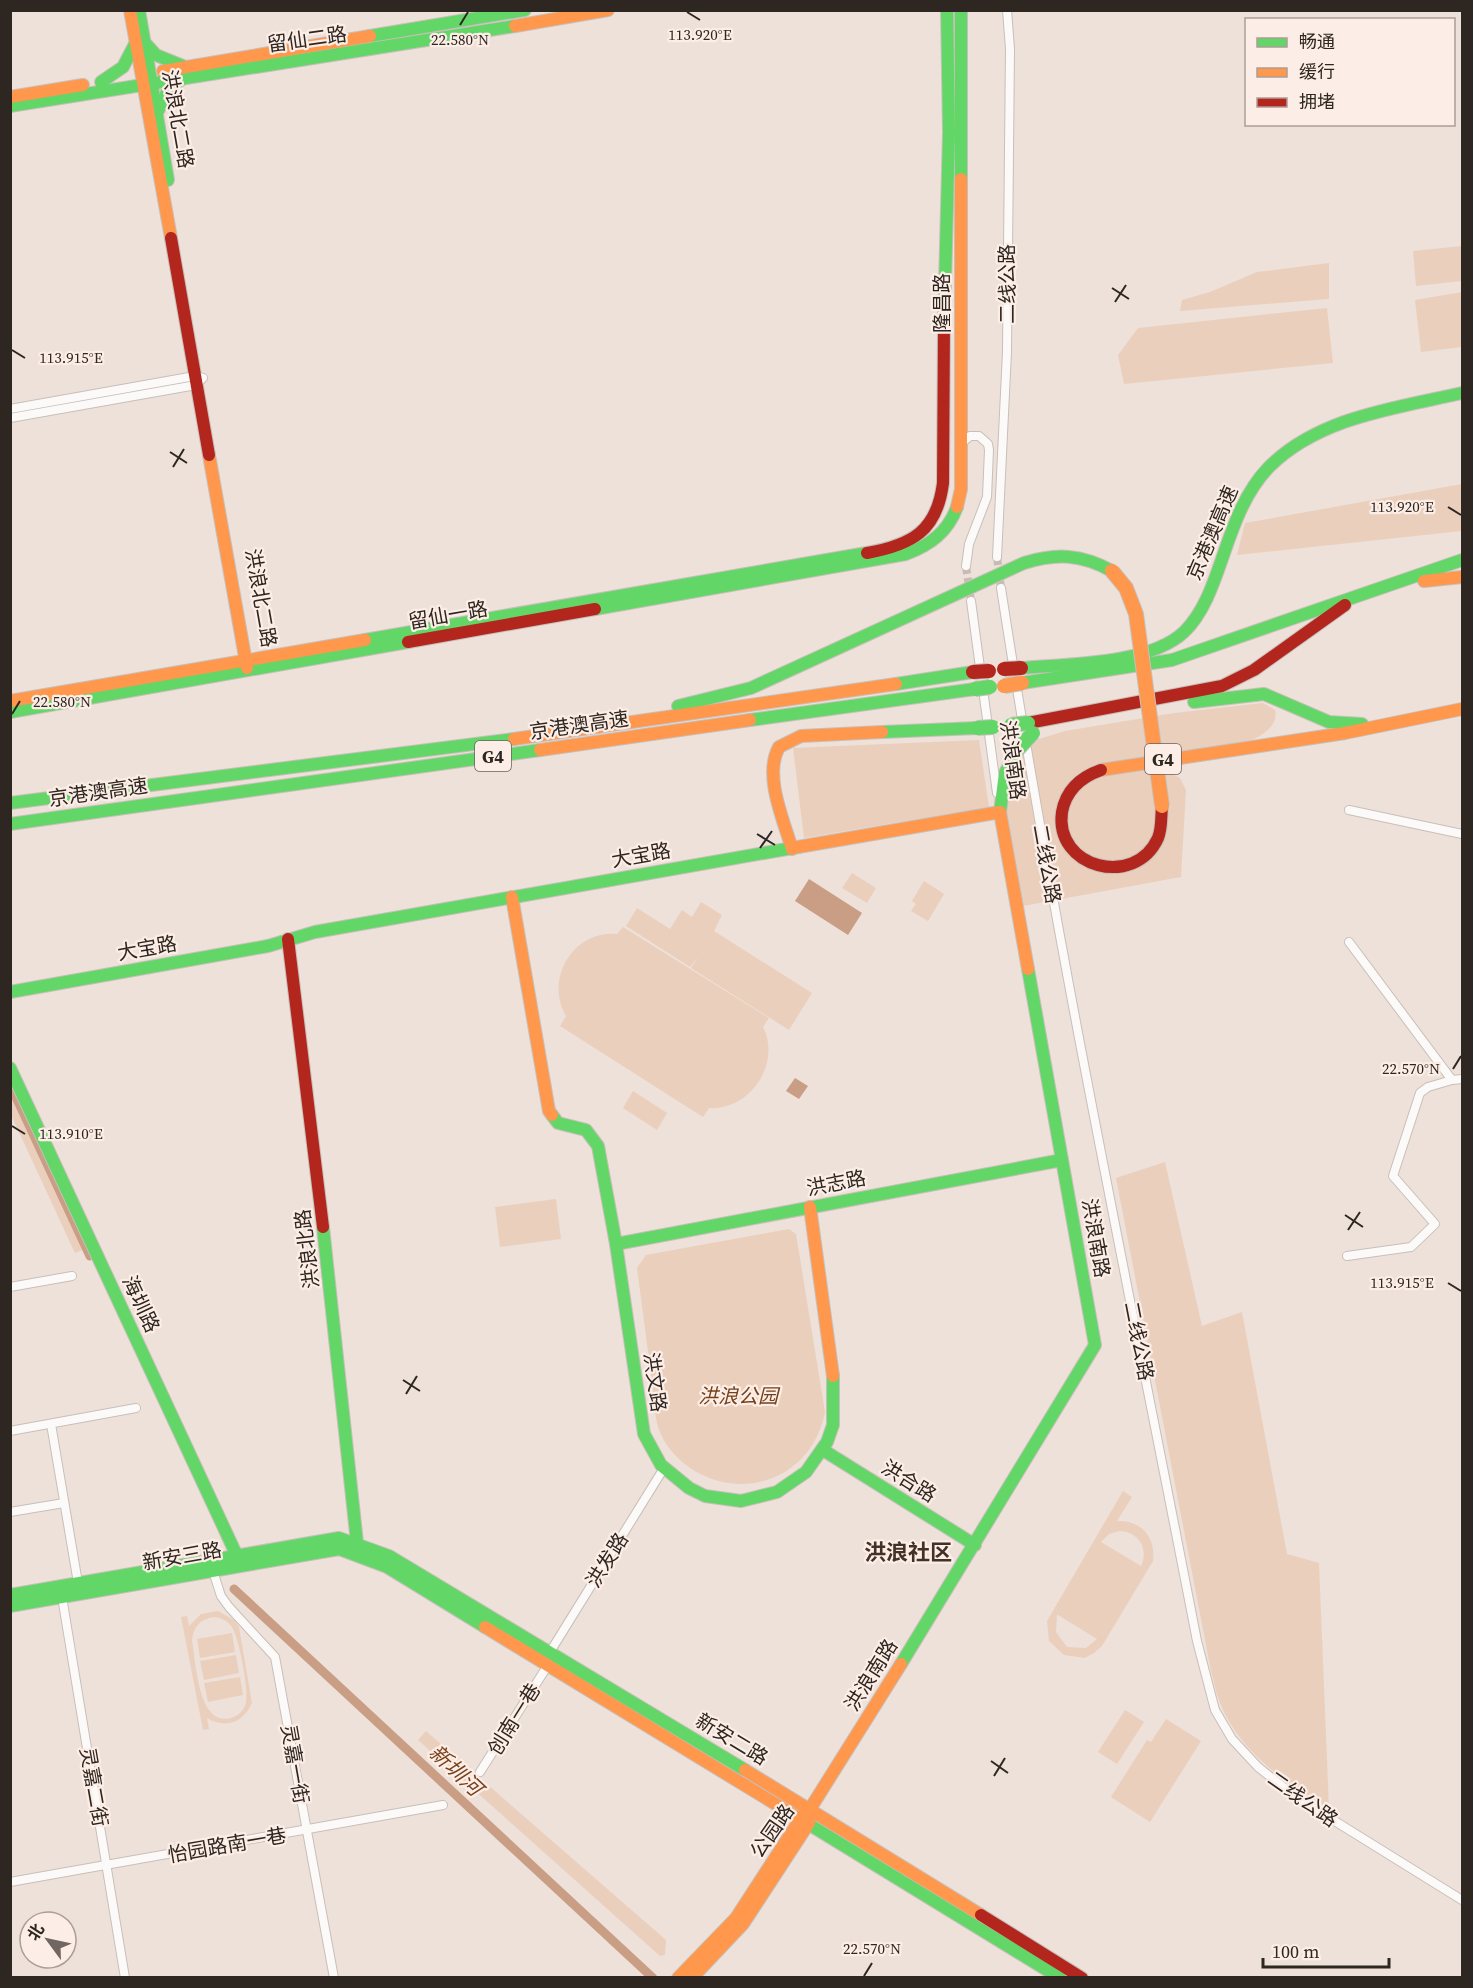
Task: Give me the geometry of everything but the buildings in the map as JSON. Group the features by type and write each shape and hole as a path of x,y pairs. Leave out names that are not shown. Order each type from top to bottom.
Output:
{"main road":[{"name":"洪浪北二路","path":"130,10 140,42"},
{"name":"洪浪北二路","path":"139,10 140,42 146,78 240,631 249,663"},
{"name":"留仙二路","path":"10,106 146,78 525,10"},
{"name":"留仙二路","path":"189,71 433,41 608,10"},
{"name":"隆昌路","path":"891,553 925,530 939,510 942,493 945,241 949,132 947,10"},
{"name":"隆昌路","path":"891,553 923,548 941,534 955,518 960,501 962,442 961,10"},
{"path":"101,82 123,67 140,42 163,60 189,71 168,90 157,115"},
{"name":"洪浪北二路","path":"146,78 157,115 198,380 249,663"},
{"name":"留仙二路","path":"10,97 101,82 146,78"},
{"name":"京港澳高速","path":"10,803 558,733 973,672 1127,656 1171,643 1187,629 1201,608 1241,506 1256,481 1271,465 1299,443 1329,428 1462,393"},
{"name":"留仙一路","path":"10,712 249,663 891,553"},
{"name":"京港澳高速","path":"558,733 718,698 751,688 1009,568 1039,558 1077,555 1090,558 1112,571 1126,588 1136,614 1162,806 1161,827 1155,846 1141,861 1124,868 1106,869 1090,864 1073,851 1062,834 1061,813 1067,795 1080,780 1099,770 1384,726 1462,709"},
{"name":"G4","path":"1361,594 1462,560"},
{"path":"1380,588 1462,577"},
{"path":"792,849 774,775 773,761 778,748 788,739 801,736 977,729 1011,725 1031,728 1222,686 1254,670 1361,594"},
{"name":"京港澳高速","path":"10,824 1004,686 1172,660 1361,594"},
{"path":"217,665 228,661 238,651 240,631"},
{"name":"留仙一路","path":"10,701 217,665 249,663"},
{"path":"1000,812 1005,773 1017,750 1031,728 1053,723 1256,693 1272,696 1329,722 1384,726"},
{"path":"1349,723 1462,700"},
{"name":"大宝路","path":"10,992 268,946 288,939 512,897 1000,812"},
{"name":"洪浪南路","path":"807,1817 1095,1345 1000,812"},
{"name":"洪文路","path":"512,897 549,1112 558,1123 586,1130 596,1139 616,1244 639,1416 651,1450 664,1468 689,1488 705,1496 741,1501 768,1495 792,1483 806,1472 823,1450 833,1425 835,1396 810,1208"},
{"name":"大宝路","path":"10,984 268,939 288,939"},
{"name":"洪浪北路","path":"288,939 331,1288 358,1550"},
{"name":"海圳路","path":"10,1068 237,1556"},
{"name":"洪志路","path":"616,1244 1062,1160"},
{"name":"洪合路","path":"823,1450 975,1545"},
{"name":"新安三路","path":"10,1595 339,1538 358,1550"},
{"name":"新安三路","path":"10,1606 339,1549 358,1550"},
{"name":"新安二路","path":"358,1550 549,1658 1060,1977"},
{"name":"新安二路","path":"807,1817 1082,1977"},
{"name":"公园路","path":"678,1977 736,1918 807,1817"},
{"name":"公园路","path":"692,1977 743,1924 807,1817"}],"street":[{"name":"二线公路","path":"997,557 1007,352 1010,49 1007,10"},
{"path":"10,409 198,380"},
{"path":"10,418 198,380"},
{"path":"962,442 970,436 979,436 989,450 987,497 969,544 966,566"},
{"name":"二线公路","path":"1001,588 1026,750 1058,927 1197,1641 1215,1710 1232,1739 1276,1783 1462,1900"},
{"name":"洪浪南路","path":"971,601 1000,812"},
{"path":"1349,810 1462,834"},
{"path":"1349,942 1452,1080"},
{"path":"1347,1256 1411,1247 1435,1224 1393,1176 1418,1097 1428,1087 1462,1079"},
{"path":"10,1287 72,1276"},
{"path":"10,1431 136,1408"},
{"path":"51,1424 78,1583"},
{"name":"洪发路","path":"549,1658 664,1468"},
{"path":"10,1512 64,1503"},
{"name":"灵嘉一街","path":"213,1571 221,1596 275,1657 333,1977"},
{"name":"灵嘉二街","path":"62,1597 125,1977"},
{"name":"创南一巷","path":"480,1772 549,1658"},
{"name":"怡园路南一巷","path":"10,1882 443,1805"}],"green space":[{"path":"1462,246 1462,281 1416,286 1413,251"},
{"path":"1329,263 1329,299 1180,311 1182,300 1210,292 1257,272"},
{"path":"1462,292 1462,347 1421,352 1415,300"},
{"path":"1327,308 1333,363 1124,384 1118,355 1138,328"},
{"path":"1462,484 1462,531 1237,555 1245,523"},
{"path":"1263,703 1275,710 1275,720 1269,729 1256,738 1166,756 1168,772 1180,778 1186,790 1181,877 1023,906 1004,810 1010,772 1021,756 1039,739 1065,731 1174,713"},
{"path":"979,740 989,807 804,838 793,748"},
{"path":"852,873 876,888 867,903 842,888"},
{"path":"924,881 944,894 928,921 911,911 916,904 912,901"},
{"path":"701,902 722,915 714,931 812,993 789,1030 691,968 698,957 690,967 626,926 637,908 670,929 682,910 692,917"},
{"path":"623,927 769,1018 763,1027 768,1041 765,1070 749,1093 737,1102 724,1107 709,1108 703,1117 560,1026 566,1016 560,1001 559,987 561,972 567,959 576,948 588,940 602,935 617,934"},
{"path":"10,1067 96,1245 75,1253 11,1115"},
{"path":"633,1091 667,1113 657,1130 623,1108"},
{"path":"1165,1162 1202,1326 1242,1312 1287,1554 1319,1563 1329,1809 1296,1789 1266,1765 1239,1736 1228,1720 1211,1671 1116,1178"},
{"path":"556,1199 561,1239 500,1247 495,1207"},
{"name":"洪浪公园","path":"789,1229 796,1234 825,1412 822,1423 813,1444 806,1453 781,1474 753,1483 736,1484 720,1481 704,1476 676,1456 665,1443 658,1427 637,1268 646,1255"},
{"path":"1123,1491 1132,1497 1117,1521 1134,1524 1146,1532 1152,1545 1153,1561 1102,1646 1094,1653 1085,1658 1064,1655 1049,1641 1047,1621","holes":["1120,1531 1132,1534 1141,1542 1144,1554 1141,1566 1101,1542 1109,1534","1058,1615 1097,1639 1086,1648 1067,1647 1056,1632"]},
{"path":"218,1611 234,1620 239,1627 252,1703 244,1715 233,1722 221,1723 207,1718 209,1729 203,1730 181,1617 187,1616 189,1626 201,1614","holes":["214,1617 227,1622 233,1629 245,1677 247,1696 244,1708 231,1718 220,1718 212,1713 205,1703 197,1677 192,1641 194,1632 198,1624"]},
{"path":"232,1633 235,1652 200,1658 197,1639"},
{"path":"236,1655 239,1673 204,1680 200,1661"},
{"path":"240,1677 243,1695 208,1702 204,1683"},
{"path":"1125,1710 1144,1722 1117,1764 1098,1752"},
{"path":"1166,1719 1201,1741 1150,1822 1111,1797 1147,1740 1151,1742"},
{"path":"426,1731 666,1940 665,1955 660,1956 418,1740"}],"shaded area":[{"path":"809,879 862,913 848,935 795,901"},
{"path":"795,1078 808,1086 799,1099 786,1091"}],"waterway":[{"path":"10,1084 90,1256"},
{"name":"新圳河","path":"234,1589 653,1978"}],"tunnel":[{"path":"997,557 1001,588"},
{"path":"966,566 971,601"}],"traffic: fast":[{"path":"139,10 168,180"},
{"path":"370,36 525,10"},
{"path":"944,322 949,132 947,10"},
{"path":"961,10 961,179"},
{"path":"10,106 515,26"},
{"path":"145,43 156,55 183,66"},
{"path":"101,82 123,67 135,44"},
{"path":"158,111 168,90 183,78"},
{"path":"1021,668 1106,661 1129,657 1169,643 1184,632 1203,606 1241,509 1253,487 1269,467 1289,450 1311,436 1335,426 1385,410 1462,393"},
{"path":"595,609 906,554 937,536 949,524 957,507"},
{"path":"365,640 867,553"},
{"path":"678,706 751,688 1024,563 1047,558 1069,557 1090,561 1112,571"},
{"path":"1022,683 1172,660 1462,560"},
{"path":"10,712 408,642"},
{"path":"896,684 973,672"},
{"path":"975,689 990,687"},
{"path":"750,720 975,689"},
{"path":"1194,702 1264,694 1329,722 1362,724"},
{"path":"1011,725 1028,723"},
{"path":"977,728 993,727"},
{"path":"882,732 977,728"},
{"path":"1017,750 1033,733"},
{"path":"10,803 514,739"},
{"path":"10,824 540,750"},
{"path":"1000,812 1005,773 1017,750"},
{"path":"10,992 268,946 315,932 798,847"},
{"path":"901,1664 1095,1345 1028,969"},
{"path":"10,1068 237,1556"},
{"path":"552,1115 558,1123 586,1130 598,1146 616,1244 644,1434 661,1465 689,1488 705,1496 741,1501 777,1492 806,1472 827,1442 833,1425 833,1376"},
{"path":"616,1244 1062,1160"},
{"path":"323,1227 358,1552"},
{"path":"823,1450 975,1545"},
{"path":"10,1595 339,1538 389,1556 745,1770"},
{"path":"10,1606 339,1549 387,1567 485,1627"},
{"path":"797,1817 1060,1978"}],"traffic: slow":[{"path":"130,10 171,238"},
{"path":"515,26 608,10"},
{"path":"163,71 370,36"},
{"path":"10,97 83,85"},
{"path":"957,507 961,489 961,179"},
{"path":"209,455 247,668"},
{"path":"1112,571 1126,588 1136,614 1162,806"},
{"path":"1424,581 1462,577"},
{"path":"10,701 365,640"},
{"path":"1004,686 1022,683"},
{"path":"514,739 896,684"},
{"path":"1101,770 1345,733 1462,709"},
{"path":"540,750 750,720"},
{"path":"792,849 776,798 774,784 773,771 779,747 801,736 882,732"},
{"path":"798,847 1000,812 1028,969"},
{"path":"512,897 549,1111 552,1115"},
{"path":"810,1207 833,1376"},
{"path":"485,1627 797,1817"},
{"path":"678,1978 736,1918 801,1818 810,1809 901,1664"},
{"path":"745,1770 981,1915"},
{"path":"692,1978 743,1924 809,1823 810,1816"}],"traffic: jam":[{"path":"171,238 209,455"},
{"path":"867,553 897,545 920,533 935,513 940,499 943,483 944,322"},
{"path":"1028,723 1222,686 1254,670 1345,605"},
{"path":"408,642 595,609"},
{"path":"1004,669 1021,668"},
{"path":"973,672 989,671"},
{"path":"1101,770 1087,776 1076,785 1067,797 1062,812 1063,831 1070,847 1083,858 1098,865 1115,867 1132,863 1147,854 1158,838 1162,806"},
{"path":"288,939 323,1227"},
{"path":"981,1915 1082,1978"}],"district":[{"name":"洪浪社区","path":"908,1552"}]}
